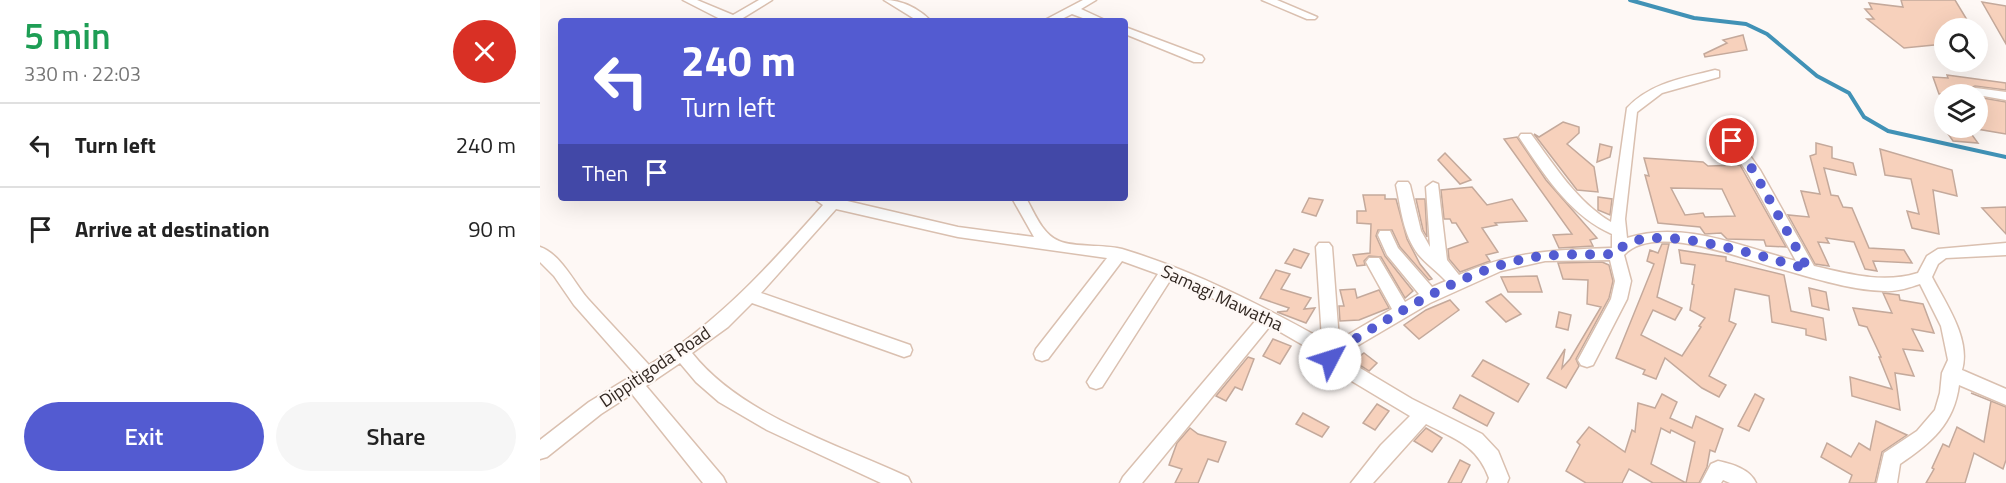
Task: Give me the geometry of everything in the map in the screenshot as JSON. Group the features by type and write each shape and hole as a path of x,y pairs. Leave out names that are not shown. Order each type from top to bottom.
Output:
{"street":[{"path":"688,0 728,18"},
{"path":"736,18 767,0"},
{"path":"889,0 921,18"},
{"path":"1267,0 1311,17"},
{"path":"1054,18 1078,4 1097,18"},
{"path":"1128,31 1198,59"},
{"path":"1587,360 1618,298 1623,281 1618,244 1618,219 1631,111 1638,101 1649,93 1715,74"},
{"path":"1988,94 2006,96"},
{"path":"1722,126 1753,170 1808,269"},
{"path":"1526,137 1582,208 1599,222 1618,244"},
{"path":"1403,185 1413,235 1426,256 1442,267 1456,282"},
{"path":"1433,187 1439,262 1442,267"},
{"name":"Dippitigoda Road","path":"540,451 595,408 681,352 722,322 772,273 829,201"},
{"name":"Samagi Mawatha","path":"834,201 957,232 1119,254 1167,272 1268,317 1331,353 1330,359 1336,363 1424,414 1475,440 1491,457 1499,478 1497,483"},
{"path":"1021,201 1040,235 1055,246"},
{"path":"1384,235 1392,251 1431,297"},
{"path":"1324,247 1331,353 1456,282 1478,272 1526,258 1638,240 1671,237 1719,245 1808,269 1882,285 1910,282 1924,277 1932,260 1943,253 2006,249"},
{"path":"540,253 640,379 697,463 716,483"},
{"path":"1042,354 1119,254"},
{"path":"1374,262 1402,312"},
{"path":"1096,382 1167,272"},
{"path":"1887,483 1891,459 1930,433 1941,415 1946,405 1951,373 1957,360 1949,326 1924,277"},
{"path":"748,296 904,350"},
{"path":"1130,483 1268,317"},
{"path":"681,352 705,380 741,406 804,439 901,483"},
{"path":"1951,373 2006,397"},
{"path":"1361,483 1424,414"},
{"path":"1711,483 1718,470 1730,472 1746,483"}],"building":[{"path":"1901,0 1955,0 1966,18 1934,18 1934,45 1904,48 1867,19 1874,19 1865,9 1872,9 1869,3 1903,7"},
{"path":"1982,2 2006,6 2006,44"},
{"path":"1743,35 1747,50 1705,57 1704,54 1727,43 1723,40"},
{"path":"1947,75 2006,83 2006,90 1988,88 1988,84 1935,84 1933,77 1948,78"},
{"path":"1988,99 2006,102 2006,134 1988,131"},
{"path":"1563,122 1579,127 1579,133 1567,144 1594,167 1598,192 1577,190 1534,134 1539,137"},
{"path":"1517,137 1546,180 1597,238 1590,240 1593,246 1559,248 1553,235 1572,234 1504,139"},
{"path":"1951,138 1974,138 1978,143 1953,141"},
{"path":"1816,143 1832,147 1832,158 1853,163 1856,175 1824,168 1831,195 1838,196 1843,207 1852,208 1869,248 1904,250 1912,263 1873,261 1877,271 1865,269 1854,242 1826,238 1829,243 1818,242 1829,266 1815,264 1788,215 1809,217 1801,191 1820,194 1810,156 1816,154"},
{"path":"1600,144 1612,147 1610,157 1597,162"},
{"path":"1880,149 1952,170 1957,196 1933,190 1939,234 1912,228 1907,211 1919,214 1911,179 1885,175"},
{"path":"1445,153 1471,180 1460,184 1438,160"},
{"path":"1644,158 1703,162 1708,166 1740,165 1786,247 1766,246 1764,240 1727,239 1721,233 1705,234 1700,227 1658,223 1645,175 1649,176","holes":["1671,188 1722,189 1735,216 1705,217 1703,213 1685,215"]},
{"path":"1472,187 1487,205 1512,199 1527,221 1495,223 1497,225 1482,228 1498,252 1486,255 1490,261 1460,272 1449,259 1448,249 1468,242 1456,223 1452,223 1450,219 1444,219 1441,190"},
{"path":"1363,195 1385,195 1385,199 1396,199 1407,239 1420,264 1432,279 1429,280 1400,247 1392,230 1378,230 1376,236 1385,256 1413,291 1405,298 1381,257 1369,256 1364,261 1365,265 1357,266 1353,255 1370,253 1371,224 1357,223 1357,211 1366,211"},
{"path":"1598,197 1612,199 1610,215 1598,210"},
{"path":"1309,198 1323,200 1316,216 1302,212"},
{"path":"1416,199 1425,199 1427,237 1423,230"},
{"path":"2006,207 2006,234 1982,208"},
{"path":"1662,244 1669,244 1657,297 1682,308 1675,320 1653,310 1641,335 1682,356 1701,327 1699,326 1705,318 1690,310 1695,265 1681,263 1679,250 1726,257 1726,261 1784,275 1791,311 1823,318 1826,340 1806,335 1806,329 1772,322 1769,296 1735,289 1729,321 1736,324 1709,376 1726,385 1719,397 1702,388 1665,358 1656,379 1643,374 1645,370 1616,358 1654,264 1647,261 1650,250 1658,253"},
{"path":"1294,249 1309,254 1301,268 1285,263"},
{"path":"1602,262 1609,265 1613,281 1609,298 1576,359 1579,366 1566,388 1547,378 1565,349 1562,368 1570,359 1601,307 1587,304 1588,280 1563,279 1558,263"},
{"path":"1276,270 1290,274 1281,289 1311,298 1304,309 1315,308 1306,323 1277,312 1287,311 1289,308 1260,298"},
{"path":"1537,276 1542,292 1508,292 1501,277"},
{"path":"1809,288 1826,292 1829,310 1812,306"},
{"path":"1355,289 1357,298 1379,290 1389,308 1359,320 1340,321 1339,306 1344,306 1340,290"},
{"path":"1883,293 1899,295 1900,300 1923,304 1934,333 1912,329 1923,351 1903,349 1914,376 1895,373 1900,410 1852,396 1850,377 1892,389 1867,327 1859,325 1853,308 1892,313"},
{"path":"1501,294 1521,314 1506,322 1486,302"},
{"path":"1450,300 1459,310 1419,339 1404,325 1426,310"},
{"path":"1559,312 1571,315 1568,330 1556,327"},
{"path":"1273,339 1291,346 1280,364 1263,356"},
{"path":"1364,353 1377,363 1369,371 1353,361"},
{"path":"1248,357 1254,359 1242,390 1235,387 1226,401 1216,396"},
{"path":"1483,360 1529,384 1518,402 1472,376"},
{"path":"1662,394 1677,402 1670,418 1692,428 1696,416 1723,429 1715,452 1710,450 1707,467 1699,483 1686,483 1653,483 1629,469 1622,483 1586,483 1566,471 1580,445 1577,442 1589,427 1625,452 1632,430 1635,432 1638,403 1655,408","holes":["1661,428 1670,433 1671,430 1695,442 1686,483 1651,464"]},
{"path":"1755,394 1764,399 1749,431 1738,426"},
{"path":"1460,395 1494,413 1487,426 1453,408"},
{"path":"1991,401 2006,407 2006,460 2003,469 1974,453 1965,483 1926,483 1943,444 1949,447 1957,427 1984,442"},
{"path":"1377,404 1389,411 1375,430 1363,423"},
{"path":"1303,413 1329,427 1322,437 1296,424"},
{"path":"1876,421 1907,435 1882,452 1875,483 1849,483 1852,475 1821,457 1827,443 1851,457 1859,443 1870,450"},
{"path":"1190,428 1198,434 1226,442 1218,462 1208,459 1198,483 1175,483 1182,469 1169,465 1177,443"},
{"path":"1426,428 1442,438 1432,452 1414,441"},
{"path":"1460,460 1470,465 1461,483 1448,483"}],"waterway":[{"path":"1630,0 1694,18 1746,24 1767,34 1817,76 1849,93 1864,117 1888,131 2006,157"}],"route":[{"path":"1330,359 1331,353 1456,282 1478,272 1526,258 1616,254 1620,246 1638,240 1671,237 1719,245 1808,269 1753,170 1732,141"}]}
